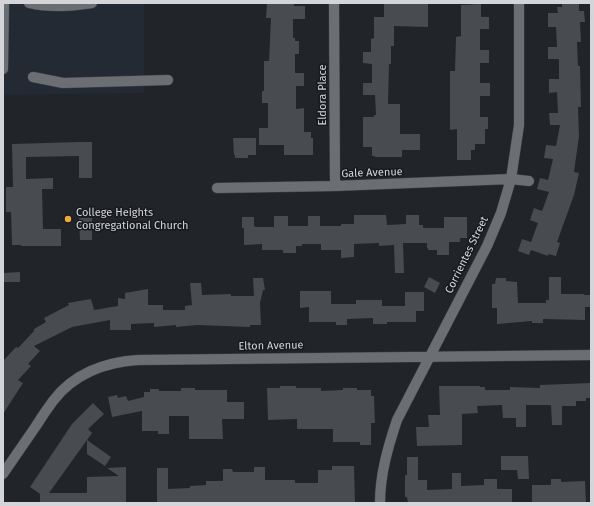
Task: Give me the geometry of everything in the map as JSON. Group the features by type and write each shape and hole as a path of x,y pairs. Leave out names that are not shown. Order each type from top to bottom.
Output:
{"street":[{"path":"3,69 4,3"},
{"path":"29,3 44,6 92,3"},
{"name":"Eldora Place","path":"334,3 335,186"},
{"name":"Corrientes Street","path":"380,503 383,468 388,446 397,420 487,246 501,213 511,179 519,125 519,3"},
{"path":"33,77 63,83 168,80"},
{"name":"Gale Avenue","path":"217,188 335,186 511,179 529,181"},
{"name":"Elton Avenue","path":"3,474 53,400 68,385 84,374 103,366 122,361 591,355"}],"shaded area":[{"path":"3,3 144,3 144,93 3,95"}],"building":[{"path":"267,3 294,3 294,6 305,6 305,19 293,19 293,38 295,38 295,41 299,41 299,54 295,54 295,73 304,73 304,86 296,86 296,109 304,108 304,132 311,132 311,138 313,138 313,155 284,155 284,145 259,145 259,128 268,128 268,103 262,103 262,91 264,91 264,61 269,61 271,18 266,18"},
{"path":"384,3 428,3 428,27 394,26 394,46 391,46 391,64 389,64 388,104 400,104 400,134 420,134 420,150 402,150 402,157 375,157 372,156 372,147 363,147 363,117 374,117 374,115 376,115 375,95 363,95 363,83 372,83 372,64 363,63 363,52 371,52 371,39 374,38 374,17 384,17"},
{"path":"562,3 579,3 579,11 584,11 585,22 580,22 581,42 577,42 578,66 580,66 581,107 578,107 579,136 574,172 579,173 574,195 557,242 560,243 556,256 548,254 548,256 531,250 529,255 518,251 522,239 531,242 538,223 530,220 534,208 542,211 549,192 537,189 540,178 548,180 553,159 544,158 546,145 556,146 560,125 550,125 549,113 558,113 557,92 549,93 549,79 559,79 559,59 548,59 548,47 557,47 556,27 548,27 548,13 558,13 557,7 562,7"},
{"path":"481,4 481,17 489,17 489,29 480,29 480,50 489,50 489,63 480,63 480,83 490,83 490,96 480,96 480,117 488,117 488,129 485,129 485,144 475,144 475,150 471,150 471,160 457,160 457,129 450,130 450,71 455,71 456,37 461,36 461,5"},
{"path":"233,138 256,138 256,155 248,155 248,158 235,158"},
{"path":"92,142 92,178 79,178 79,156 26,157 26,179 53,178 53,189 42,189 43,229 61,229 61,246 12,245 11,212 6,212 6,187 13,187 12,144"},
{"path":"354,215 386,215 387,225 406,224 406,215 419,215 419,225 423,225 423,228 444,228 444,217 467,217 467,238 460,238 460,242 449,242 449,255 437,255 437,250 428,250 427,243 403,243 404,273 395,273 394,245 379,246 379,243 354,244 354,257 341,258 341,250 321,250 321,244 302,244 302,246 296,246 296,253 283,253 283,250 262,250 262,244 244,245 244,228 242,228 242,217 254,217 254,226 256,227 274,227 274,216 288,216 288,226 308,226 308,216 320,216 320,226 341,226 341,224 354,224"},
{"path":"79,218 92,218 92,240 80,240"},
{"path":"20,272 20,282 3,282 3,273"},
{"path":"429,277 440,283 435,293 424,287"},
{"path":"549,277 561,277 561,294 591,295 591,307 585,307 585,320 543,319 543,323 532,323 532,321 497,324 497,308 492,308 492,284 495,284 496,278 506,278 506,281 517,282 518,303 546,303 546,300 549,300"},
{"path":"253,278 263,278 265,290 263,290 260,303 261,325 250,325 250,327 197,325 176,327 176,325 154,327 154,323 131,324 131,330 110,330 110,320 72,327 34,346 40,351 28,364 31,366 18,380 23,383 3,414 3,361 16,347 18,348 34,331 34,329 46,322 44,318 69,305 68,303 91,299 94,310 118,306 118,298 125,299 125,293 148,289 148,305 163,305 163,310 185,310 185,306 192,305 190,283 201,283 202,295 231,294 231,296 254,296"},
{"path":"300,291 331,291 331,304 356,304 356,300 382,300 382,306 405,306 405,292 424,292 424,311 416,311 416,322 387,322 387,324 373,324 373,318 347,319 347,325 336,325 336,322 309,322 309,307 300,308"},
{"path":"591,383 591,398 586,398 586,401 576,401 576,406 562,406 562,425 552,425 551,405 526,405 526,427 516,427 516,418 503,418 502,405 477,406 478,413 462,414 462,445 417,446 416,427 429,427 428,415 440,415 439,386 480,386 485,387 485,390 510,390 510,387 540,388 540,385"},
{"path":"280,386 296,386 296,388 321,388 321,391 343,390 343,388 371,390 371,396 374,396 375,423 371,423 371,445 360,445 360,442 333,442 333,429 297,429 297,419 268,420 267,388 280,388"},
{"path":"181,388 195,388 195,390 227,390 227,402 244,402 244,419 222,419 223,439 189,439 189,416 169,416 169,434 158,434 158,431 142,431 142,411 112,417 108,397 117,395 118,398 126,396 128,401 144,397 144,392 150,392 150,389 159,389 159,391 181,391"},
{"path":"93,403 104,414 88,429 92,433 49,493 87,493 87,477 119,476 107,468 126,467 126,503 40,503 40,494 30,487 72,424"},
{"path":"87,440 111,457 105,466 87,454"},
{"path":"501,456 528,456 529,479 518,479 517,470 501,470"},
{"path":"407,457 418,457 418,480 427,480 427,490 452,489 452,473 461,473 461,486 484,485 484,479 497,479 497,489 512,489 512,503 408,503 407,497 405,497"},
{"path":"332,466 354,466 355,503 157,503 157,468 168,468 168,489 190,488 190,486 206,485 206,481 223,481 223,469 232,469 233,472 254,472 254,467 265,467 265,480 295,480 295,483 318,483 318,470 332,470"},
{"path":"551,479 561,479 561,482 585,481 586,503 532,503 532,485 551,485"}],"place":[{"name":"College Heights Congregational Church","path":"68,219"}]}
